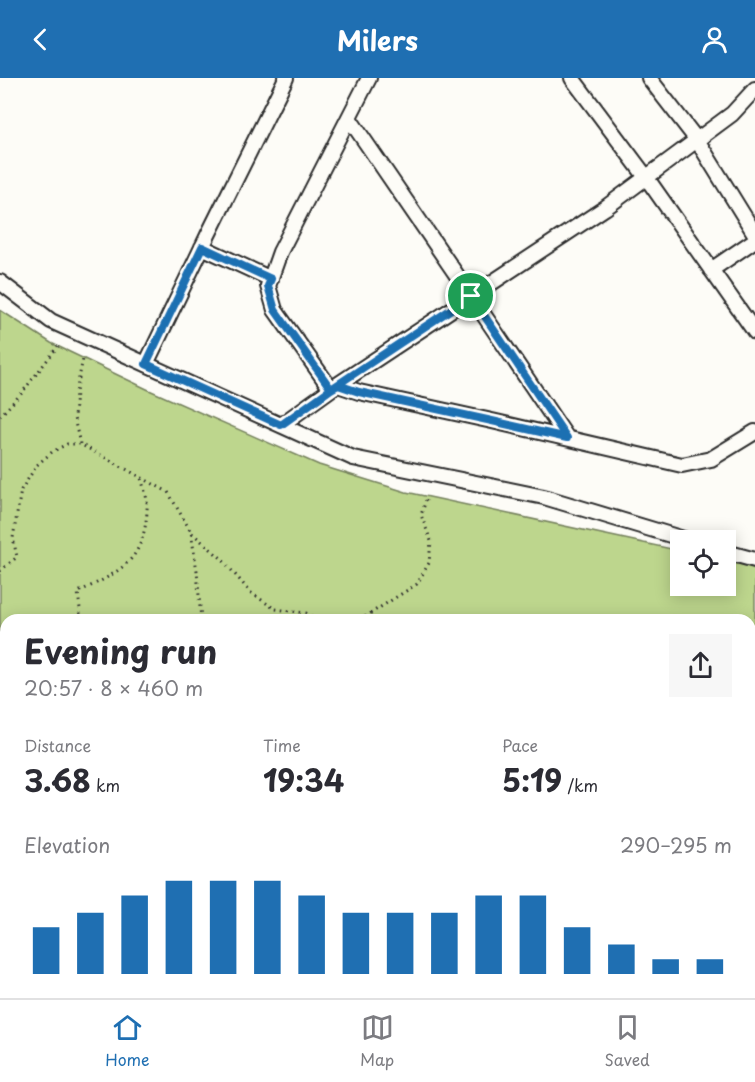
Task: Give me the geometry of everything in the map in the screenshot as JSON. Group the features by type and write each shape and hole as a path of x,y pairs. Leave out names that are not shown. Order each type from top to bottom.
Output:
{"street":[{"path":"146,364 286,78"},
{"path":"369,78 280,252 268,286 275,310 335,387 682,465 711,459 755,432"},
{"path":"572,78 646,177 755,332"},
{"path":"649,78 696,140 755,234"},
{"path":"281,425 605,208 732,114 755,89"},
{"path":"349,118 567,438"},
{"path":"711,270 755,240"},
{"path":"202,247 271,279"},
{"path":"0,282 51,321 353,458 544,498 670,535"},
{"path":"736,555 755,560"}],"path":[{"path":"0,416 21,394 58,346"},
{"path":"80,444 74,418 76,392 83,359"},
{"path":"0,571 17,557 13,538 21,490 37,465 52,452 67,444 80,444 168,492 191,532 221,558 250,592 275,609 308,614"},
{"path":"80,614 78,592 113,574 129,561 140,544 146,523 147,500 141,477"},
{"path":"370,614 417,584 429,563 431,541 421,515 427,497"},
{"path":"191,532 201,614"}],"green space":[{"path":"0,310 51,343 149,390 319,465 406,492 670,549 670,596 736,596 736,563 755,567 755,614 0,614"}],"route":[{"path":"471,296 331,389 281,425 146,364 202,247 271,279 268,286 275,310 331,389 338,385 359,392 567,438 471,296"}]}
